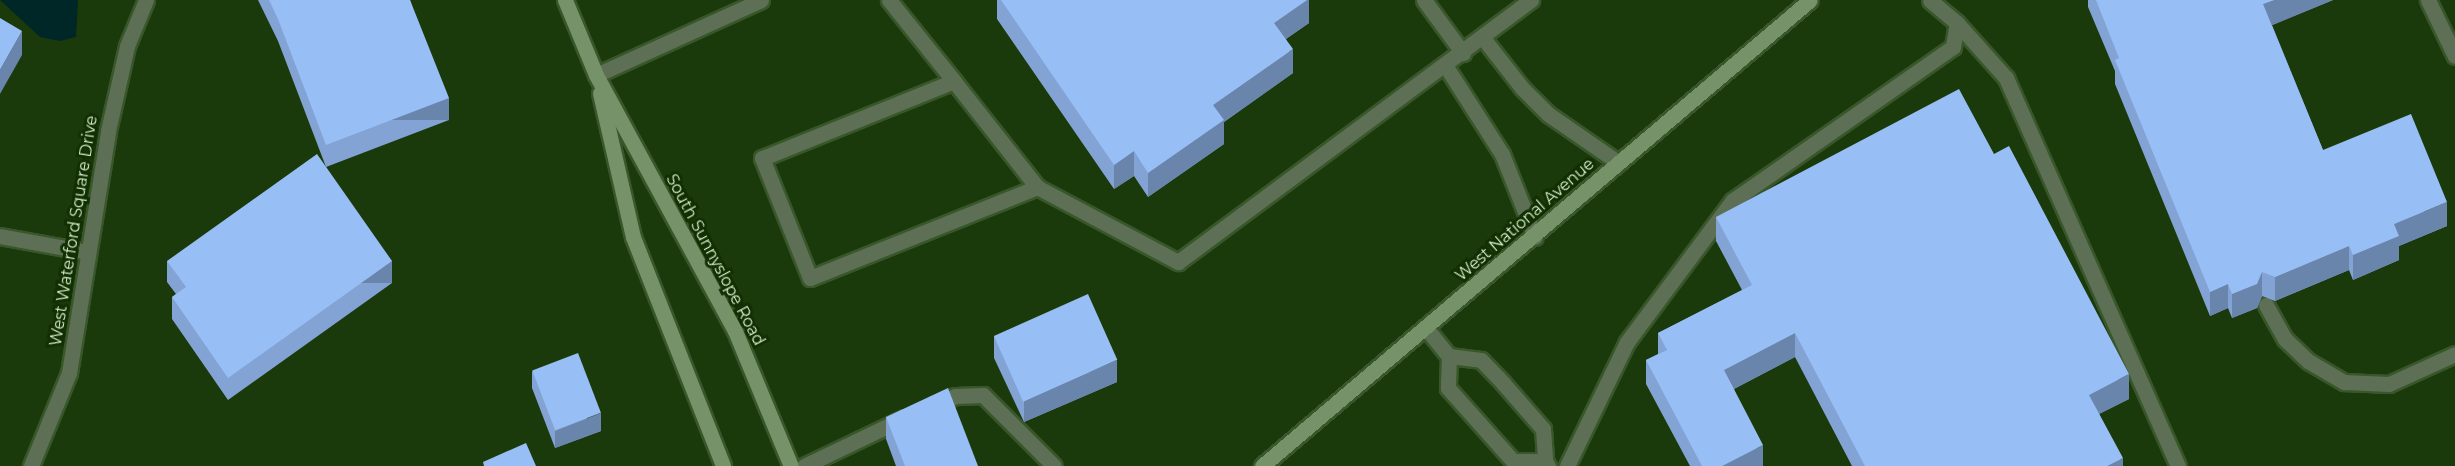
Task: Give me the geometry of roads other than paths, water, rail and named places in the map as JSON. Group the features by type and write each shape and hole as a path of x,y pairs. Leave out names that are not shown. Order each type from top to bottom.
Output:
{"street":[{"name":"West Waterford Square Drive","path":"31,466 69,373 108,131 127,46 146,0"},
{"name":"South Sunnyslope Road","path":"566,0 596,75 735,331 791,466"},
{"path":"596,75 761,0"},
{"path":"889,0 1037,187 1178,262 1463,53 1531,0"},
{"path":"1424,0 1463,53"},
{"name":"West National Avenue","path":"1262,466 1535,237 1810,0"},
{"path":"1930,0 1956,23 2006,78 2178,466"},
{"path":"2428,0 2455,56"},
{"path":"1567,466 1627,342 1732,201 1953,46 1956,23"},
{"path":"1483,38 1522,88 1548,114 1619,163"},
{"path":"1445,65 1502,154 1535,237"},
{"name":"South Sunnyslope Road","path":"596,75 633,237 723,466"},
{"path":"954,81 762,158 810,278 1037,187"},
{"path":"0,236 88,252"},
{"path":"2266,305 2285,339 2308,361 2344,382 2389,384 2455,354"},
{"path":"1426,328 1449,356 1448,388 1513,461 1547,464 1543,429 1481,360 1449,356"},
{"path":"804,466 955,396 973,395 982,395 1054,466"}],"water":[{"path":"0,0 78,0 76,37 60,41 40,37"}]}
